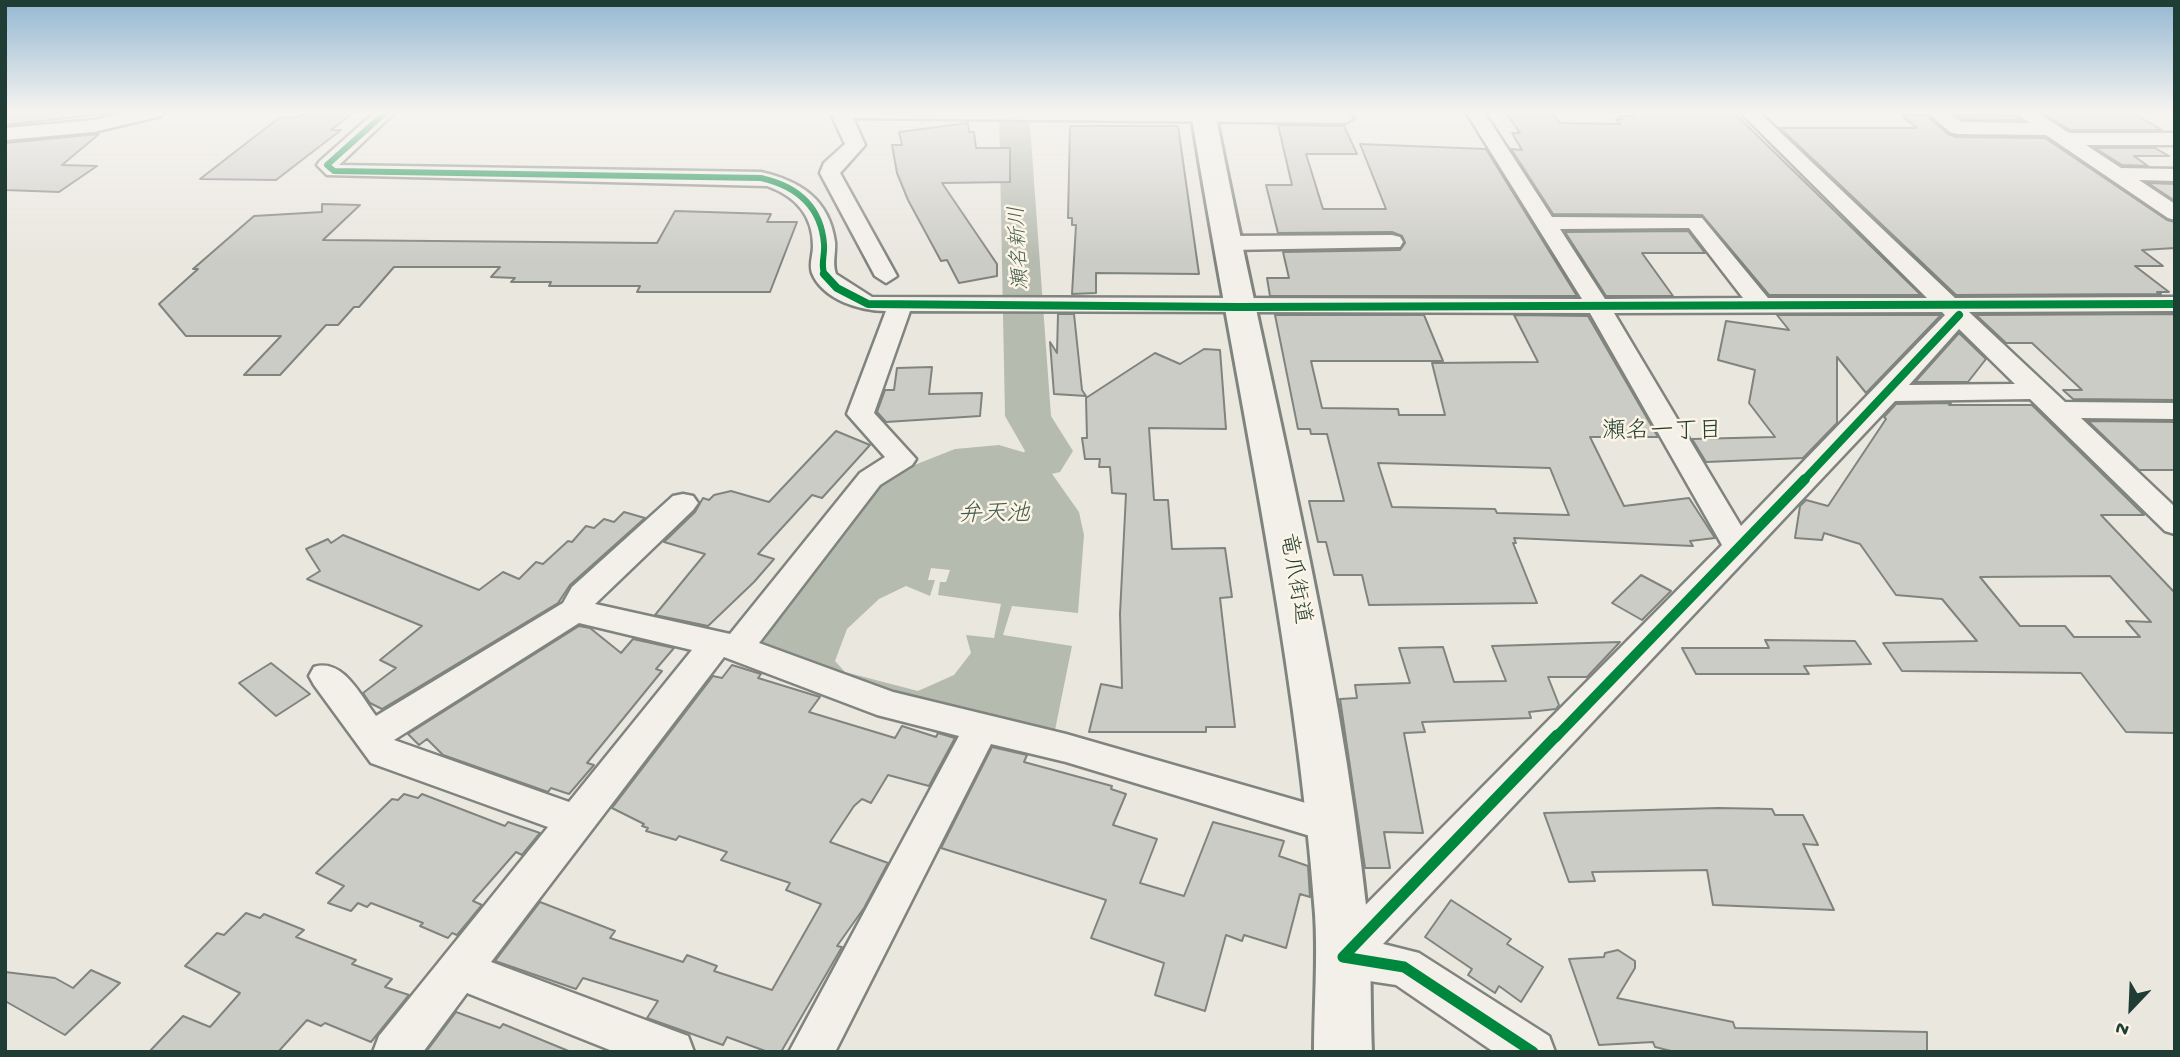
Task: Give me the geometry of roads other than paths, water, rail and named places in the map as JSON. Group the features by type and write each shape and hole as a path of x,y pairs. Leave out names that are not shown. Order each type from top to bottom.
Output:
{"main road":[{"name":"竜爪街道","path":"1213,161 1238,307 1274,466 1318,729 1343,957 1343,1052"}],"street":[{"path":"331,161 327,165 334,171 761,178 783,182 807,198 824,241 822,264 825,276 868,304 1238,307 1760,304 1954,310 2175,304"},
{"path":"837,161 831,167 830,173 886,276"},
{"path":"1506,161 1598,306 1739,548"},
{"path":"1800,161 2175,524"},
{"path":"2097,161 2175,215"},
{"path":"2116,174 2175,174"},
{"path":"1544,223 1695,222 1760,304"},
{"path":"1228,243 1392,242"},
{"path":"395,1052 576,821 727,645 763,612 870,479 902,459 860,414 900,306"},
{"path":"1343,957 1888,393 1954,310"},
{"path":"1888,393 2038,391"},
{"path":"2057,410 2175,411"},
{"path":"576,611 583,595 683,503"},
{"path":"372,736 552,623 576,611 727,645 889,705 1066,748 1330,826"},
{"path":"326,676 384,752 576,821"},
{"path":"811,1052 981,728"},
{"path":"1343,957 1404,967 1533,1052"},
{"path":"459,970 672,1052"}],"water":[{"name":"弁天池","path":"999,445 1043,461 1079,512 1084,535 1078,613 1012,606 1003,635 1072,646 1053,740 1041,741 749,647 765,615 889,475 955,449","holes":["931,568 950,570 946,582 940,582 938,595 1001,604 994,638 966,635 971,653 954,675 918,691 845,672 835,661 847,629 879,599 906,586 930,596 935,580 928,580"]}],"waterway":[{"name":"瀬名新川","path":"1016,161 1028,416 1049,451 1043,461"}],"district":[{"name":"瀬名一丁目","path":"1662,433"}]}
